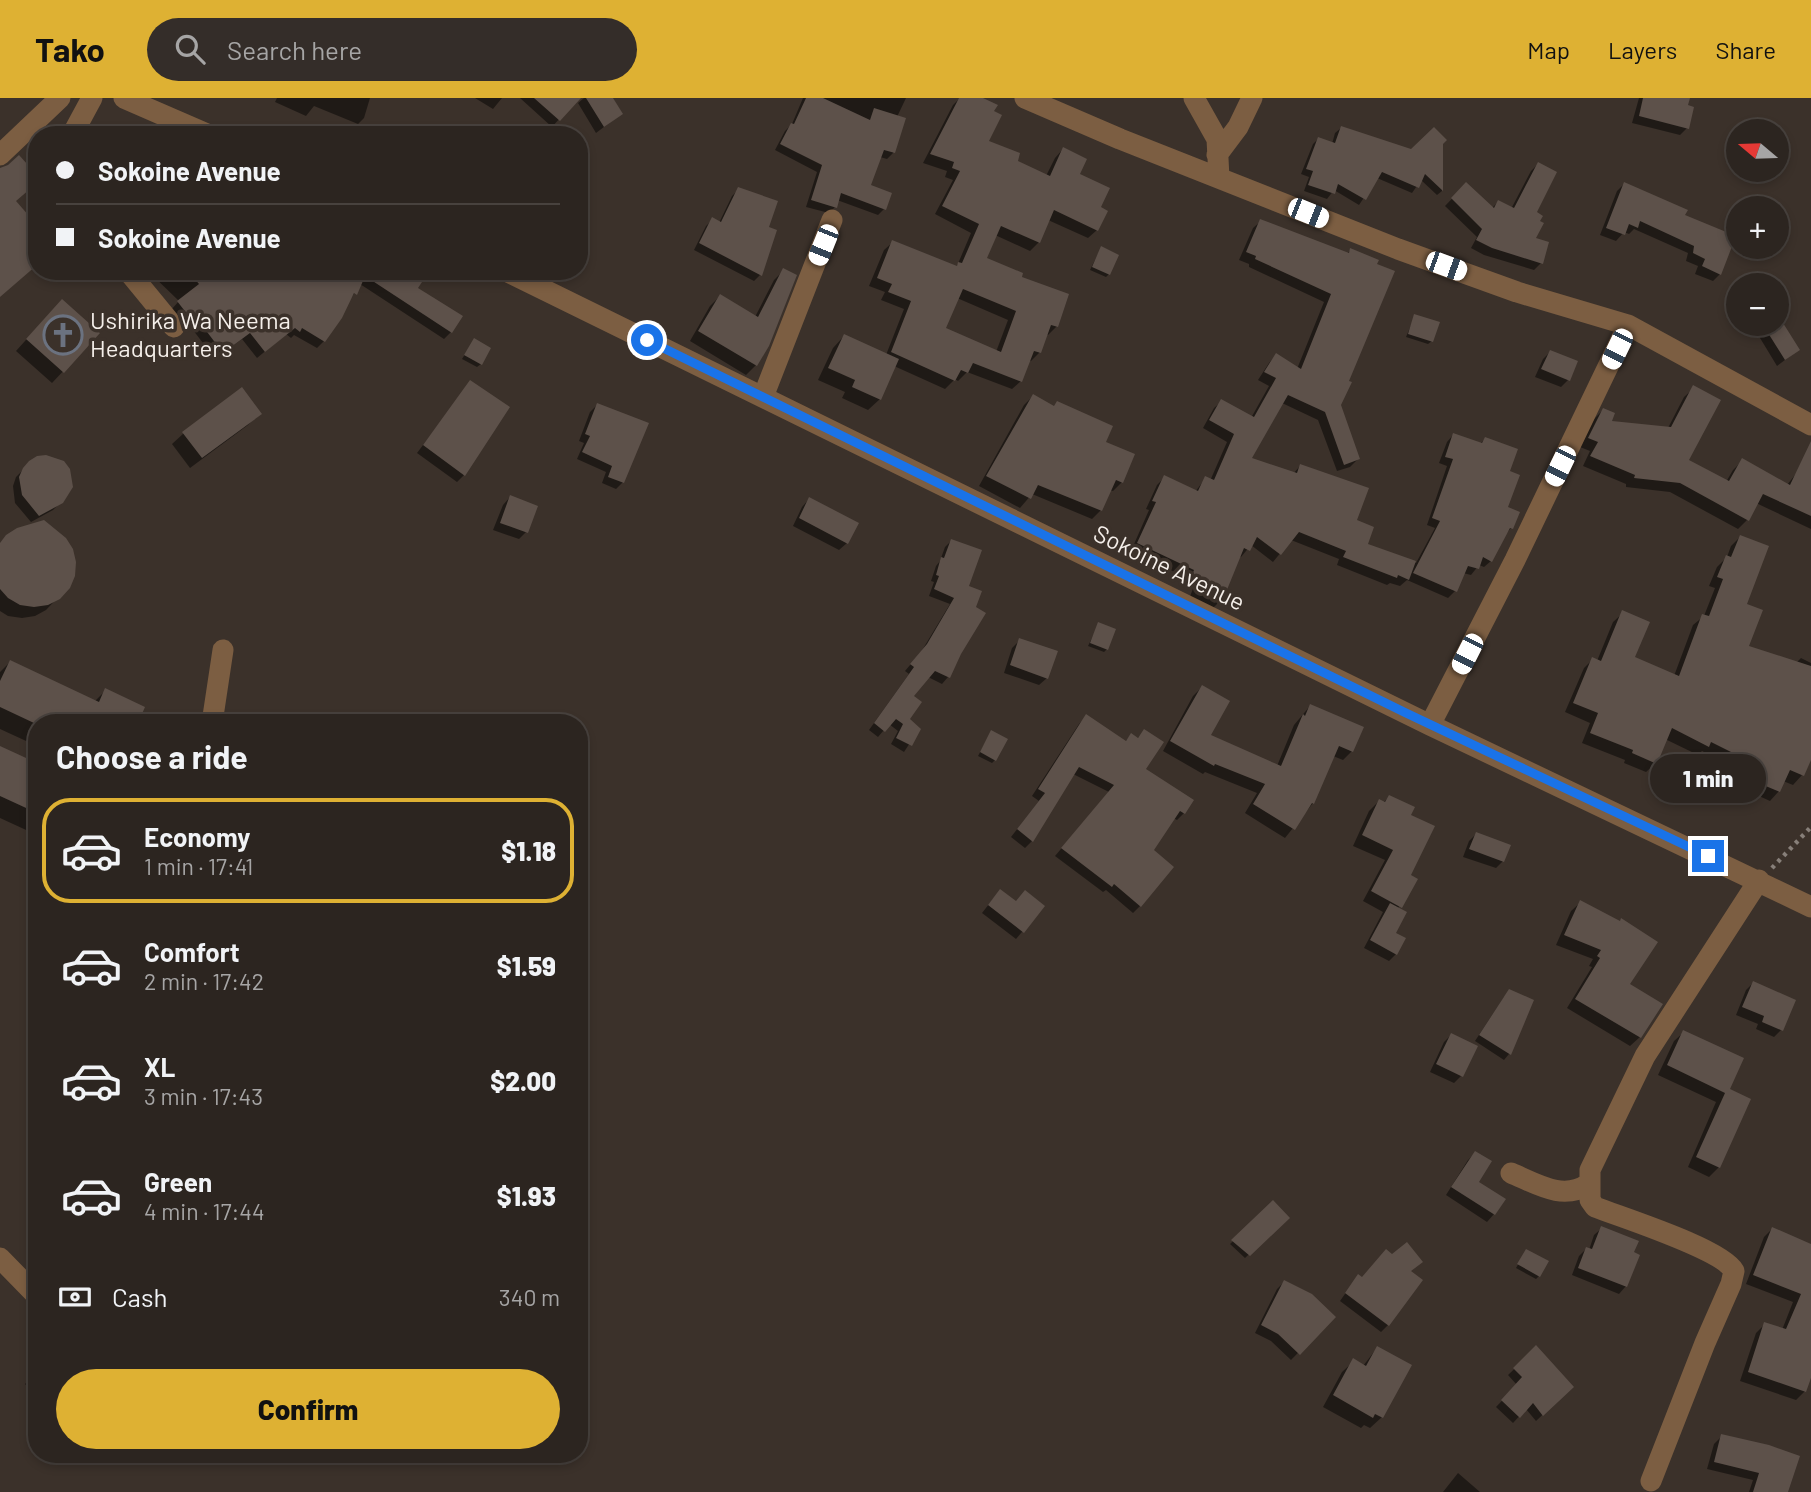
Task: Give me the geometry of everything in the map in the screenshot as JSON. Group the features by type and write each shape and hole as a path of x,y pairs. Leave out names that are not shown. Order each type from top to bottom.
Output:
{"street":[{"path":"31,126 60,98"},
{"path":"77,126 92,98"},
{"path":"124,98 188,126"},
{"path":"1025,98 1120,139 1506,288 1628,325 1811,425"},
{"path":"1194,98 1217,139 1219,178"},
{"path":"1217,155 1238,127 1251,98"},
{"path":"0,155 28,128"},
{"path":"763,397 832,220"},
{"path":"135,280 174,327"},
{"name":"Sokoine Avenue","path":"524,280 1430,725 1811,907"},
{"path":"1430,725 1515,560 1628,325"},
{"path":"213,714 223,650"},
{"path":"1651,1481 1734,1271 1731,1264 1720,1257 1595,1207 1590,1199 1588,1184 1595,1156 1645,1056 1759,880"},
{"path":"1511,1173 1561,1192 1571,1192 1588,1184"},
{"path":"0,1258 28,1287"}],"path":[{"path":"1759,880 1811,827"}],"building":[{"path":"534,98 581,98 560,121"},
{"path":"586,98 613,98 623,114 604,127"},
{"path":"806,98 823,98 870,120 874,108 906,118 895,153 884,150 871,185 892,193 886,210 841,193 837,208 811,200 822,165 780,144 791,123 794,124"},
{"path":"959,98 983,98 998,105 994,111 1002,115 989,141 1020,153 1018,161 1050,176 1063,147 1087,159 1080,174 1110,188 1101,207 1108,211 1098,231 1054,210 1040,243 1001,226 987,258 1023,273 1022,277 1069,294 1058,327 1051,325 1041,353 1034,351 1022,382 973,363 968,373 961,370 955,381 891,352 911,301 888,292 892,284 877,278 892,240 957,266 958,262 962,263 979,224 942,206 960,171 952,168 954,162 930,154","holes":["963,289 1016,311 1001,352 946,328"]},
{"path":"1643,98 1690,98 1688,105 1694,107 1689,129 1639,116"},
{"path":"1341,126 1411,149 1434,127 1447,140 1443,144 1443,191 1425,174 1419,188 1382,172 1366,200 1338,184 1335,194 1308,185 1313,171 1306,169 1318,137 1335,143"},
{"path":"19,155 28,165 28,191 16,201 28,215 28,273 0,297 0,168"},
{"path":"1538,162 1557,172 1537,212 1543,216 1540,221 1544,223 1536,238 1549,242 1543,264 1492,248 1476,240 1482,229 1451,198 1466,182 1494,208 1498,200 1514,208"},
{"path":"1624,182 1688,210 1685,215 1726,232 1727,259 1721,275 1702,266 1705,259 1693,253 1694,246 1640,221 1638,228 1629,224 1625,235 1606,228"},
{"path":"738,187 778,201 769,227 777,230 762,276 699,243 712,217 721,222"},
{"path":"1260,219 1349,253 1350,248 1379,260 1377,264 1395,271 1341,405 1360,459 1344,465 1325,412 1288,395 1252,458 1297,473 1300,464 1369,488 1357,520 1374,527 1368,544 1416,561 1409,580 1343,557 1346,551 1299,532 1281,555 1257,537 1250,551 1244,548 1222,602 1196,591 1201,579 1192,575 1194,570 1137,543 1156,502 1152,501 1164,475 1198,491 1205,476 1214,480 1234,434 1209,420 1221,399 1254,417 1276,378 1264,372 1276,353 1301,369 1331,294 1255,259 1256,256 1246,252"},
{"path":"1101,246 1119,255 1110,275 1092,267"},
{"path":"783,268 797,275 769,346 757,366 698,331 720,294 758,317"},
{"path":"196,280 363,280 357,295 354,293 342,318 325,342 302,328 300,332 295,328 265,352 250,333 223,353 198,320 194,323 177,301 199,284"},
{"path":"371,280 422,282 418,288 463,316 452,333"},
{"path":"62,299 100,333 64,373 26,339"},
{"path":"1414,314 1440,322 1433,342 1408,334"},
{"path":"1789,332 1800,350 1785,360 1770,336 1789,336"},
{"path":"844,334 899,359 881,400 852,387 855,380 828,368"},
{"path":"474,338 491,348 482,365 464,355"},
{"path":"1550,350 1578,361 1570,381 1541,369"},
{"path":"470,380 510,407 465,476 423,445"},
{"path":"1693,385 1721,400 1689,460 1729,481 1742,458 1790,485 1811,441 1811,516 1763,494 1749,521 1680,483 1634,478 1635,475 1590,456 1598,442 1588,438 1603,408 1615,413 1612,421 1671,427"},
{"path":"242,387 262,414 202,458 182,432"},
{"path":"1033,394 1054,406 1057,401 1113,426 1106,442 1135,454 1123,483 1116,480 1102,511 1038,485 1031,499 986,476"},
{"path":"597,403 649,423 624,483 608,477 612,466 582,452 590,436 585,434"},
{"path":"1453,433 1482,443 1485,437 1518,449 1510,471 1520,475 1508,507 1520,512 1513,529 1510,528 1492,562 1483,557 1479,569 1468,566 1457,592 1413,573 1440,521 1432,518 1453,459 1445,457"},
{"path":"46,455 64,461 70,469 73,487 63,503 39,516 22,495 19,477 29,461"},
{"path":"510,495 538,506 528,533 500,523"},
{"path":"809,497 859,523 848,544 799,518"},
{"path":"44,520 66,538 73,549 75,576 70,588 60,599 48,605 20,605 0,589 0,543 17,528"},
{"path":"1740,535 1769,546 1747,604 1763,610 1749,646 1811,666 1811,760 1804,776 1790,770 1780,792 1756,782 1758,777 1747,772 1751,762 1711,742 1709,747 1672,728 1657,764 1632,753 1633,750 1590,733 1598,713 1573,703 1592,657 1601,661 1622,610 1650,622 1635,657 1679,676 1702,614 1709,616 1723,579 1717,577 1726,555 1731,557"},
{"path":"951,539 982,550 969,586 982,591 976,607 986,613 950,678 935,671 914,696 922,702 910,719 921,729 912,746 896,738 903,724 896,719 885,732 874,723 914,667 910,664 927,644 954,598 934,589 939,576 936,575 941,557 944,558"},
{"path":"1098,622 1116,629 1108,650 1090,643"},
{"path":"1019,638 1058,651 1048,679 1010,665"},
{"path":"10,660 99,702 105,688 145,707 142,714 28,714 28,720 0,707 0,681"},
{"path":"1202,685 1230,701 1211,735 1281,766 1303,714 1305,716 1310,704 1364,727 1353,752 1339,746 1314,804 1312,803 1295,830 1253,804 1265,784 1215,764 1214,766 1170,741"},
{"path":"1086,714 1126,741 1131,733 1138,738 1144,729 1164,742 1146,769 1194,800 1185,814 1180,811 1154,850 1174,867 1141,907 1114,884 1112,887 1061,848 1114,785 1079,767 1033,842 1017,829 1045,793 1038,789"},
{"path":"991,730 1008,739 996,761 980,752"},
{"path":"0,746 28,759 28,809 0,796"},
{"path":"1389,795 1415,807 1411,815 1435,826 1411,875 1418,879 1402,908 1371,891 1393,850 1362,835 1379,799 1385,802"},
{"path":"1476,832 1511,845 1504,862 1469,849"},
{"path":"1000,889 1016,901 1025,890 1045,906 1024,933 988,905"},
{"path":"1580,900 1620,921 1621,918 1658,942 1630,984 1663,1004 1641,1038 1575,999 1600,958 1597,956 1601,950 1564,935"},
{"path":"1390,903 1407,912 1396,933 1406,938 1397,955 1370,940"},
{"path":"1753,981 1796,1000 1783,1031 1762,1022 1764,1016 1742,1007"},
{"path":"1509,989 1534,1000 1511,1055 1479,1035"},
{"path":"1683,1030 1744,1058 1730,1089 1751,1099 1720,1168 1696,1157 1725,1093 1667,1065"},
{"path":"1451,1033 1478,1046 1463,1077 1436,1064"},
{"path":"1475,1151 1492,1161 1479,1182 1506,1199 1495,1215 1451,1187"},
{"path":"1273,1200 1290,1218 1250,1256 1231,1240"},
{"path":"1601,1226 1639,1241 1634,1252 1640,1255 1627,1287 1578,1268 1586,1247 1592,1249"},
{"path":"1772,1227 1811,1244 1811,1378 1806,1392 1748,1372 1764,1322 1786,1329 1801,1294 1753,1275"},
{"path":"1407,1242 1423,1262 1411,1271 1423,1280 1389,1326 1345,1293 1358,1274 1362,1277 1386,1249 1392,1254"},
{"path":"1526,1249 1549,1261 1540,1277 1517,1264"},
{"path":"1284,1280 1312,1294 1336,1317 1300,1355 1278,1334 1261,1325"},
{"path":"1536,1345 1574,1387 1543,1416 1533,1403 1520,1418 1501,1400 1522,1377 1513,1368"},
{"path":"1377,1346 1412,1365 1383,1418 1375,1414 1373,1418 1333,1395 1353,1358 1366,1366"},
{"path":"1721,1434 1769,1445 1800,1456 1788,1492 1753,1492 1759,1473 1714,1462"}],"place":[{"name":"Ushirika Wa Neema Headquarters","path":"63,335"}],"route":[{"path":"647,340 1406,713 1708,856"}]}
